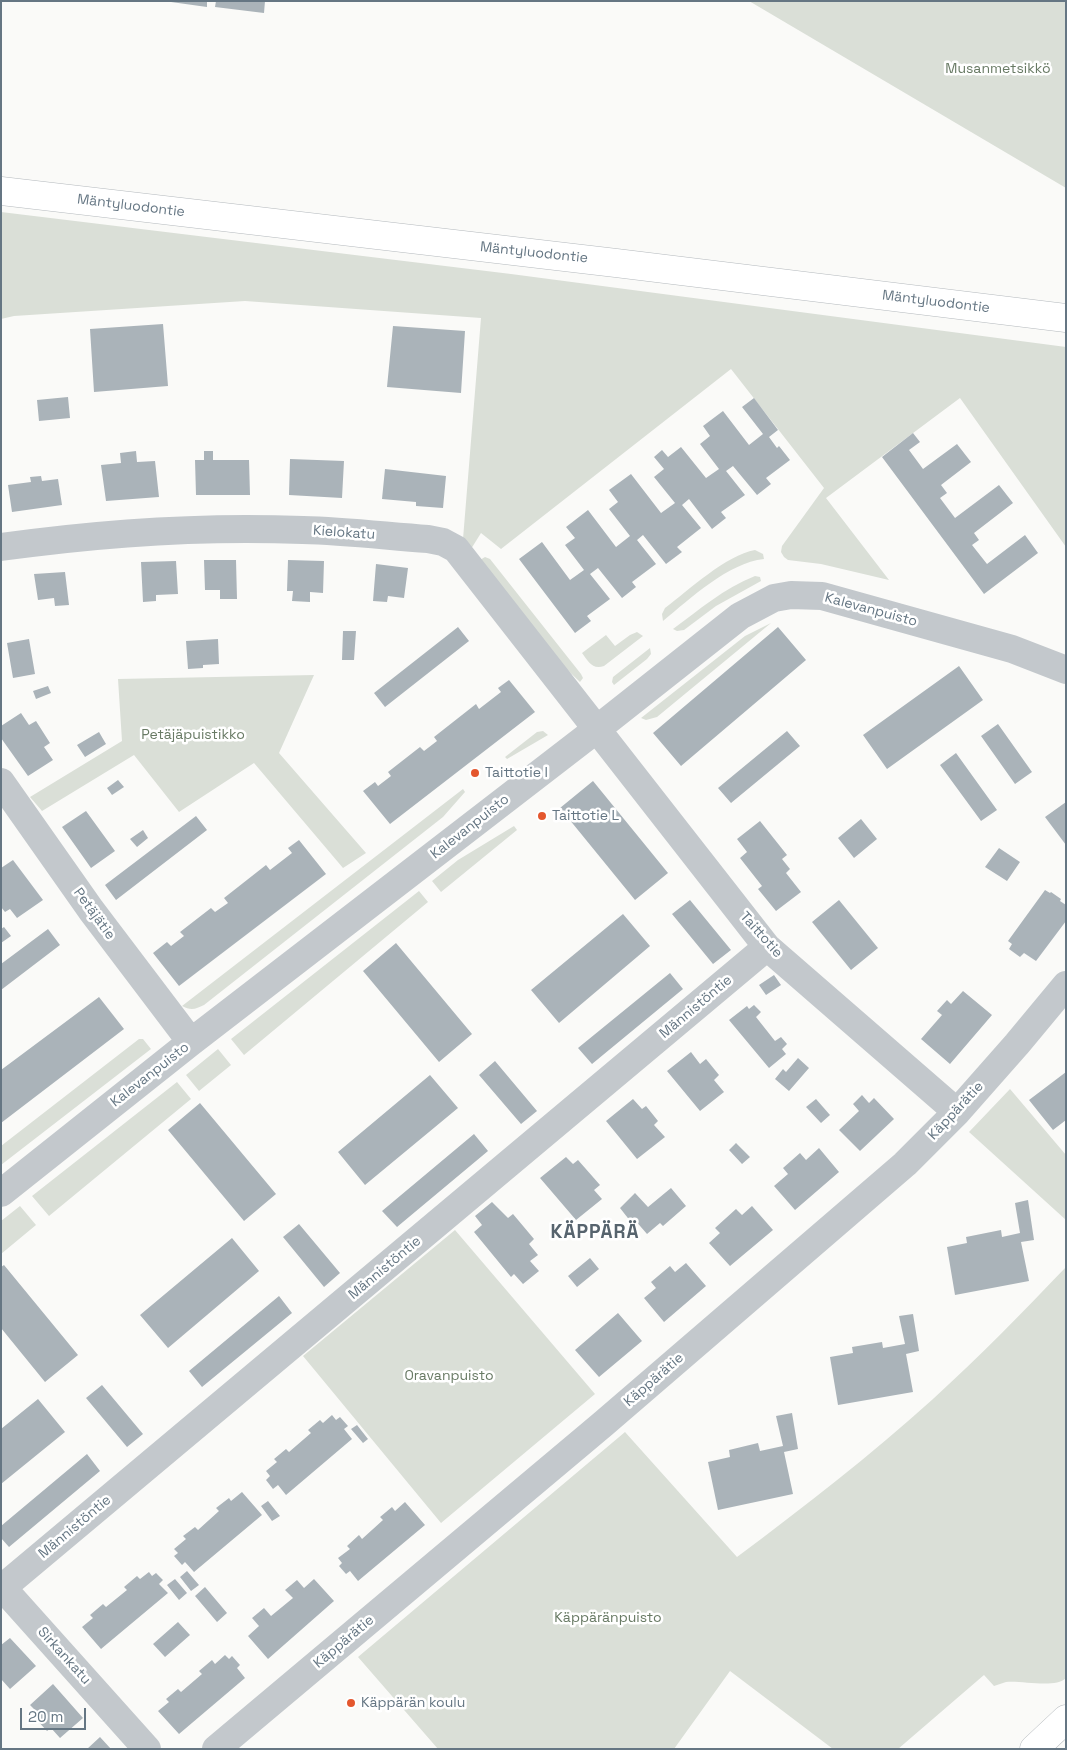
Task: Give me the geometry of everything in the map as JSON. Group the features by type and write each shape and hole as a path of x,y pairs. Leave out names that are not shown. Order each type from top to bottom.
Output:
{"main road":[{"name":"Mäntyluodontie","path":"1,191 1066,318"},
{"path":"1034,1749 1066,1719"}],"street":[{"name":"Kielokatu","path":"1,546 105,534 215,530 303,530 428,539 443,542 456,549 468,562 597,729"},
{"name":"Kalevanpuisto","path":"1,1193 191,1042 597,729 740,616 774,598 791,595 822,596 1012,649 1066,670"},
{"name":"Taittotie","path":"597,729 768,947 956,1112"},
{"name":"Petäjätie","path":"1,782 91,910 191,1042"},
{"name":"Männistöntie","path":"2,1587 768,947"},
{"name":"Käppärätie","path":"216,1749 587,1437 905,1164 956,1112 1066,986"},
{"name":"Sirkankatu","path":"2,1587 147,1749"}],"green space":[{"name":"Musanmetsikkö","path":"749,1 1066,1 1066,188"},
{"path":"1,212 511,274 1066,347 1066,547 960,398 826,498 889,580 821,564 788,560 781,552 782,546 824,488 731,369 501,549 481,533 471,549 463,539 481,318 245,301 14,316 1,319"},
{"path":"755,550 763,554 764,559 750,562 724,574 698,592 663,621 662,614 665,608 696,583 732,559"},
{"path":"485,557 490,559 581,674 583,678 580,682 556,659 480,560"},
{"path":"755,576 760,577 761,581 716,606 684,630 677,631 673,629 722,593"},
{"path":"771,623 657,717 646,720 641,718 745,636"},
{"path":"637,632 643,636 604,666 593,666 582,653 606,635 615,646"},
{"path":"650,648 651,654 647,659 614,685 612,682 613,677"},
{"name":"Petäjäpuistikko","path":"314,675 279,753 366,853 343,868 254,763 179,812 134,755 42,811 30,797 122,741 118,679"},
{"path":"543,731 548,735 507,759 505,757 537,732"},
{"path":"463,789 465,792 443,817 204,1005 193,1009 182,1006"},
{"path":"514,826 517,830 441,892 432,881 458,860"},
{"path":"419,891 428,902 244,1055 231,1039"},
{"path":"139,1039 143,1039 151,1049 1,1165 1,1146"},
{"path":"218,1049 231,1065 199,1091 186,1075"},
{"path":"177,1082 191,1099 49,1216 32,1196"},
{"path":"1010,1089 1066,1155 1066,1220 969,1132"},
{"path":"20,1206 36,1225 1,1254 1,1221"},
{"name":"Oravanpuisto","path":"455,1230 595,1394 441,1523 303,1356"},
{"name":"Käppäränpuisto","path":"1066,1267 1066,1678 1061,1681 1046,1684 1006,1682 994,1686 984,1675 898,1749 833,1749 730,1671 674,1749 438,1749 358,1657 625,1432 737,1557 837,1480 910,1420 984,1351"}],"building":[{"path":"207,1 207,7 171,2"},
{"path":"216,1 265,1 264,13 215,7"},
{"path":"163,324 168,386 94,392 90,329"},
{"path":"393,326 465,331 461,393 387,387"},
{"path":"68,397 70,418 39,421 37,400"},
{"path":"754,398 778,430 769,437 777,448 779,446 790,460 766,478 771,484 757,495 733,466 726,471 745,495 721,512 726,518 712,529 689,499 682,505 701,528 677,547 682,552 666,564 643,535 637,540 656,564 632,582 636,587 622,598 598,568 590,574 610,599 587,616 591,621 575,633 519,559 542,542 570,580 584,570 565,545 575,538 566,527 588,510 616,547 630,536 609,509 618,502 609,490 631,474 661,513 675,503 654,477 664,469 654,457 662,450 668,457 681,447 706,478 719,469 700,444 710,436 703,426 723,411 749,445 763,434 742,407"},
{"path":"913,433 920,442 909,450 923,469 957,444 971,462 941,485 947,493 940,498 955,518 999,485 1013,503 974,533 979,540 972,545 987,564 1025,535 1038,553 984,594 882,457"},
{"path":"136,451 137,462 155,461 159,497 106,501 101,465 121,463 120,453"},
{"path":"204,451 213,451 213,460 249,460 250,495 196,495 195,460 204,460"},
{"path":"290,459 344,461 342,498 289,495"},
{"path":"385,469 446,476 443,508 416,506 416,502 382,499"},
{"path":"41,476 42,481 58,479 62,505 12,512 8,485 31,482 30,477"},
{"path":"204,560 236,560 237,599 220,599 220,590 205,590"},
{"path":"288,560 324,561 323,593 310,592 310,602 292,601 293,591 287,591"},
{"path":"176,561 178,594 156,595 156,601 143,602 141,562"},
{"path":"376,564 408,568 404,598 388,596 387,602 373,601"},
{"path":"65,572 69,605 55,606 54,598 38,600 34,574"},
{"path":"458,627 469,641 385,707 374,693"},
{"path":"778,627 806,660 681,766 653,733"},
{"path":"343,631 356,631 354,660 342,660"},
{"path":"29,639 35,674 13,678 7,643"},
{"path":"218,639 219,664 203,665 203,668 188,669 186,641"},
{"path":"959,666 983,700 887,769 863,735"},
{"path":"509,680 535,712 390,824 363,791 375,782 378,786 391,776 388,772 420,747 424,751 437,741 434,737 476,704 479,709 501,692 498,688"},
{"path":"48,686 51,693 36,699 33,691"},
{"path":"21,713 29,725 36,721 50,743 44,747 53,760 28,776 1,738 1,726"},
{"path":"998,724 1032,772 1015,784 981,736"},
{"path":"787,731 800,746 731,803 718,788"},
{"path":"99,732 106,744 85,757 77,745"},
{"path":"956,753 997,810 981,821 940,765"},
{"path":"118,780 124,787 112,795 107,788"},
{"path":"593,781 668,873 635,900 560,808"},
{"path":"1066,802 1066,845 1045,817"},
{"path":"86,811 115,851 91,868 62,827"},
{"path":"196,816 207,830 116,900 105,885"},
{"path":"861,819 877,839 854,858 838,838"},
{"path":"760,821 787,855 782,859 790,869 786,873 801,892 776,911 758,889 762,886 740,858 747,852 737,839"},
{"path":"143,830 148,838 137,847 130,839"},
{"path":"299,840 326,874 179,986 153,953 167,942 171,946 184,936 180,932 211,908 215,912 228,903 224,898 266,865 270,870 292,853 288,848"},
{"path":"999,848 1020,862 1007,881 985,867"},
{"path":"13,860 43,900 17,918 10,909 5,912 1,907 1,868"},
{"path":"1045,890 1061,899 1060,901 1066,905 1066,921 1036,961 1024,953 1020,957 1009,949 1012,944 1008,941"},
{"path":"690,900 731,950 713,964 672,914"},
{"path":"839,900 878,948 851,970 812,922"},
{"path":"623,914 650,946 559,1023 531,990"},
{"path":"4,927 11,936 1,943 1,929"},
{"path":"48,929 60,945 1,990 1,964"},
{"path":"396,943 472,1034 439,1062 363,971"},
{"path":"670,973 683,989 592,1064 578,1048"},
{"path":"774,975 781,985 766,995 759,985"},
{"path":"963,991 992,1015 950,1064 921,1039 942,1015 937,1011 947,1000 951,1004"},
{"path":"99,997 124,1029 1,1123 1,1070"},
{"path":"754,1005 761,1012 756,1017 775,1041 781,1037 787,1044 782,1049 786,1054 769,1068 729,1020 747,1006 749,1009"},
{"path":"691,1052 700,1064 706,1059 719,1075 714,1080 724,1092 700,1111 667,1071"},
{"path":"798,1058 809,1068 789,1091 775,1079 783,1069 786,1072"},
{"path":"495,1061 537,1111 521,1124 479,1075"},
{"path":"1066,1072 1066,1120 1053,1130 1029,1100"},
{"path":"430,1075 458,1108 365,1185 338,1152"},
{"path":"862,1095 869,1103 874,1098 894,1119 860,1151 839,1130 859,1111 853,1104"},
{"path":"633,1099 642,1109 646,1106 658,1121 654,1125 665,1137 637,1159 606,1121"},
{"path":"816,1099 830,1115 821,1123 806,1107"},
{"path":"200,1103 276,1194 244,1221 168,1130"},
{"path":"474,1134 488,1151 397,1227 382,1211"},
{"path":"736,1143 750,1157 742,1164 729,1150"},
{"path":"819,1148 839,1172 795,1210 774,1186 788,1174 783,1168 800,1153 806,1160"},
{"path":"566,1157 573,1164 578,1160 600,1185 594,1190 602,1199 576,1220 540,1178"},
{"path":"671,1188 686,1206 663,1226 660,1223 647,1234 634,1219 631,1222 620,1208 635,1193 648,1207"},
{"path":"1028,1200 1034,1240 1021,1242 1029,1281 955,1295 947,1247 967,1243 966,1237 1001,1230 1002,1237 1020,1233 1015,1203"},
{"path":"492,1202 508,1218 513,1214 534,1239 529,1244 538,1255 530,1261 539,1271 523,1284 514,1274 511,1277 474,1232 482,1225 475,1216"},
{"path":"752,1206 773,1230 730,1266 709,1243 720,1233 715,1228 736,1209 742,1215"},
{"path":"299,1224 340,1273 324,1287 283,1237"},
{"path":"232,1238 259,1271 168,1348 140,1315"},
{"path":"590,1258 599,1269 577,1287 568,1276"},
{"path":"686,1263 706,1286 664,1322 644,1298 656,1288 651,1282 670,1266 675,1272"},
{"path":"4,1265 78,1355 45,1382 1,1328 1,1267"},
{"path":"279,1296 292,1313 202,1387 189,1371"},
{"path":"618,1313 642,1341 599,1377 575,1350"},
{"path":"913,1314 919,1351 906,1354 913,1392 838,1405 830,1357 853,1353 852,1347 882,1342 883,1348 905,1344 899,1316"},
{"path":"102,1385 143,1434 127,1447 86,1398"},
{"path":"38,1399 65,1432 1,1484 1,1429"},
{"path":"792,1413 798,1449 784,1452 793,1494 718,1510 708,1462 730,1457 729,1450 758,1443 760,1451 783,1446 776,1416"},
{"path":"332,1415 336,1420 340,1417 348,1426 344,1429 352,1439 286,1495 278,1485 273,1489 266,1480 270,1476 266,1471 277,1462 274,1459 286,1449 289,1452 311,1433 308,1430 320,1420 323,1423"},
{"path":"357,1425 368,1439 363,1443 351,1429"},
{"path":"87,1454 100,1471 9,1547 1,1538 1,1526"},
{"path":"242,1492 262,1515 194,1572 185,1562 182,1565 174,1556 178,1553 174,1549 186,1539 183,1536 195,1527 198,1530 219,1511 216,1508 229,1498 231,1501"},
{"path":"268,1501 280,1516 272,1521 261,1506"},
{"path":"405,1502 425,1525 358,1581 350,1571 346,1574 339,1566 342,1563 338,1558 350,1549 347,1546 359,1535 362,1539 383,1520 380,1517 392,1507 395,1511"},
{"path":"187,1571 199,1585 191,1591 180,1577"},
{"path":"149,1572 152,1576 156,1573 163,1580 159,1584 168,1593 101,1649 82,1627 93,1618 90,1615 103,1604 106,1607 127,1590 124,1587 137,1576 140,1579"},
{"path":"175,1579 187,1593 179,1600 167,1585"},
{"path":"314,1579 334,1601 268,1659 248,1636 259,1626 252,1618 264,1608 271,1616 293,1598 285,1590 297,1580 304,1588"},
{"path":"205,1587 227,1613 217,1622 195,1596"},
{"path":"178,1622 190,1635 165,1657 153,1644"},
{"path":"10,1638 36,1666 10,1689 1,1679 1,1645"},
{"path":"225,1655 229,1659 232,1656 240,1665 237,1668 245,1678 179,1734 158,1711 169,1702 166,1699 178,1689 181,1692 202,1674 199,1671 212,1660 215,1664"},
{"path":"53,1684 83,1718 60,1738 51,1728 47,1731 35,1718 39,1714 30,1705"},
{"path":"100,1737 111,1749 87,1749"}],"place":[{"name":"Taittotie I","path":"475,773"},
{"name":"Taittotie L","path":"542,816"},
{"name":"Käppärän koulu","path":"351,1703"}],"district":[{"name":"KÄPPÄRÄ","path":"595,1233"}]}
